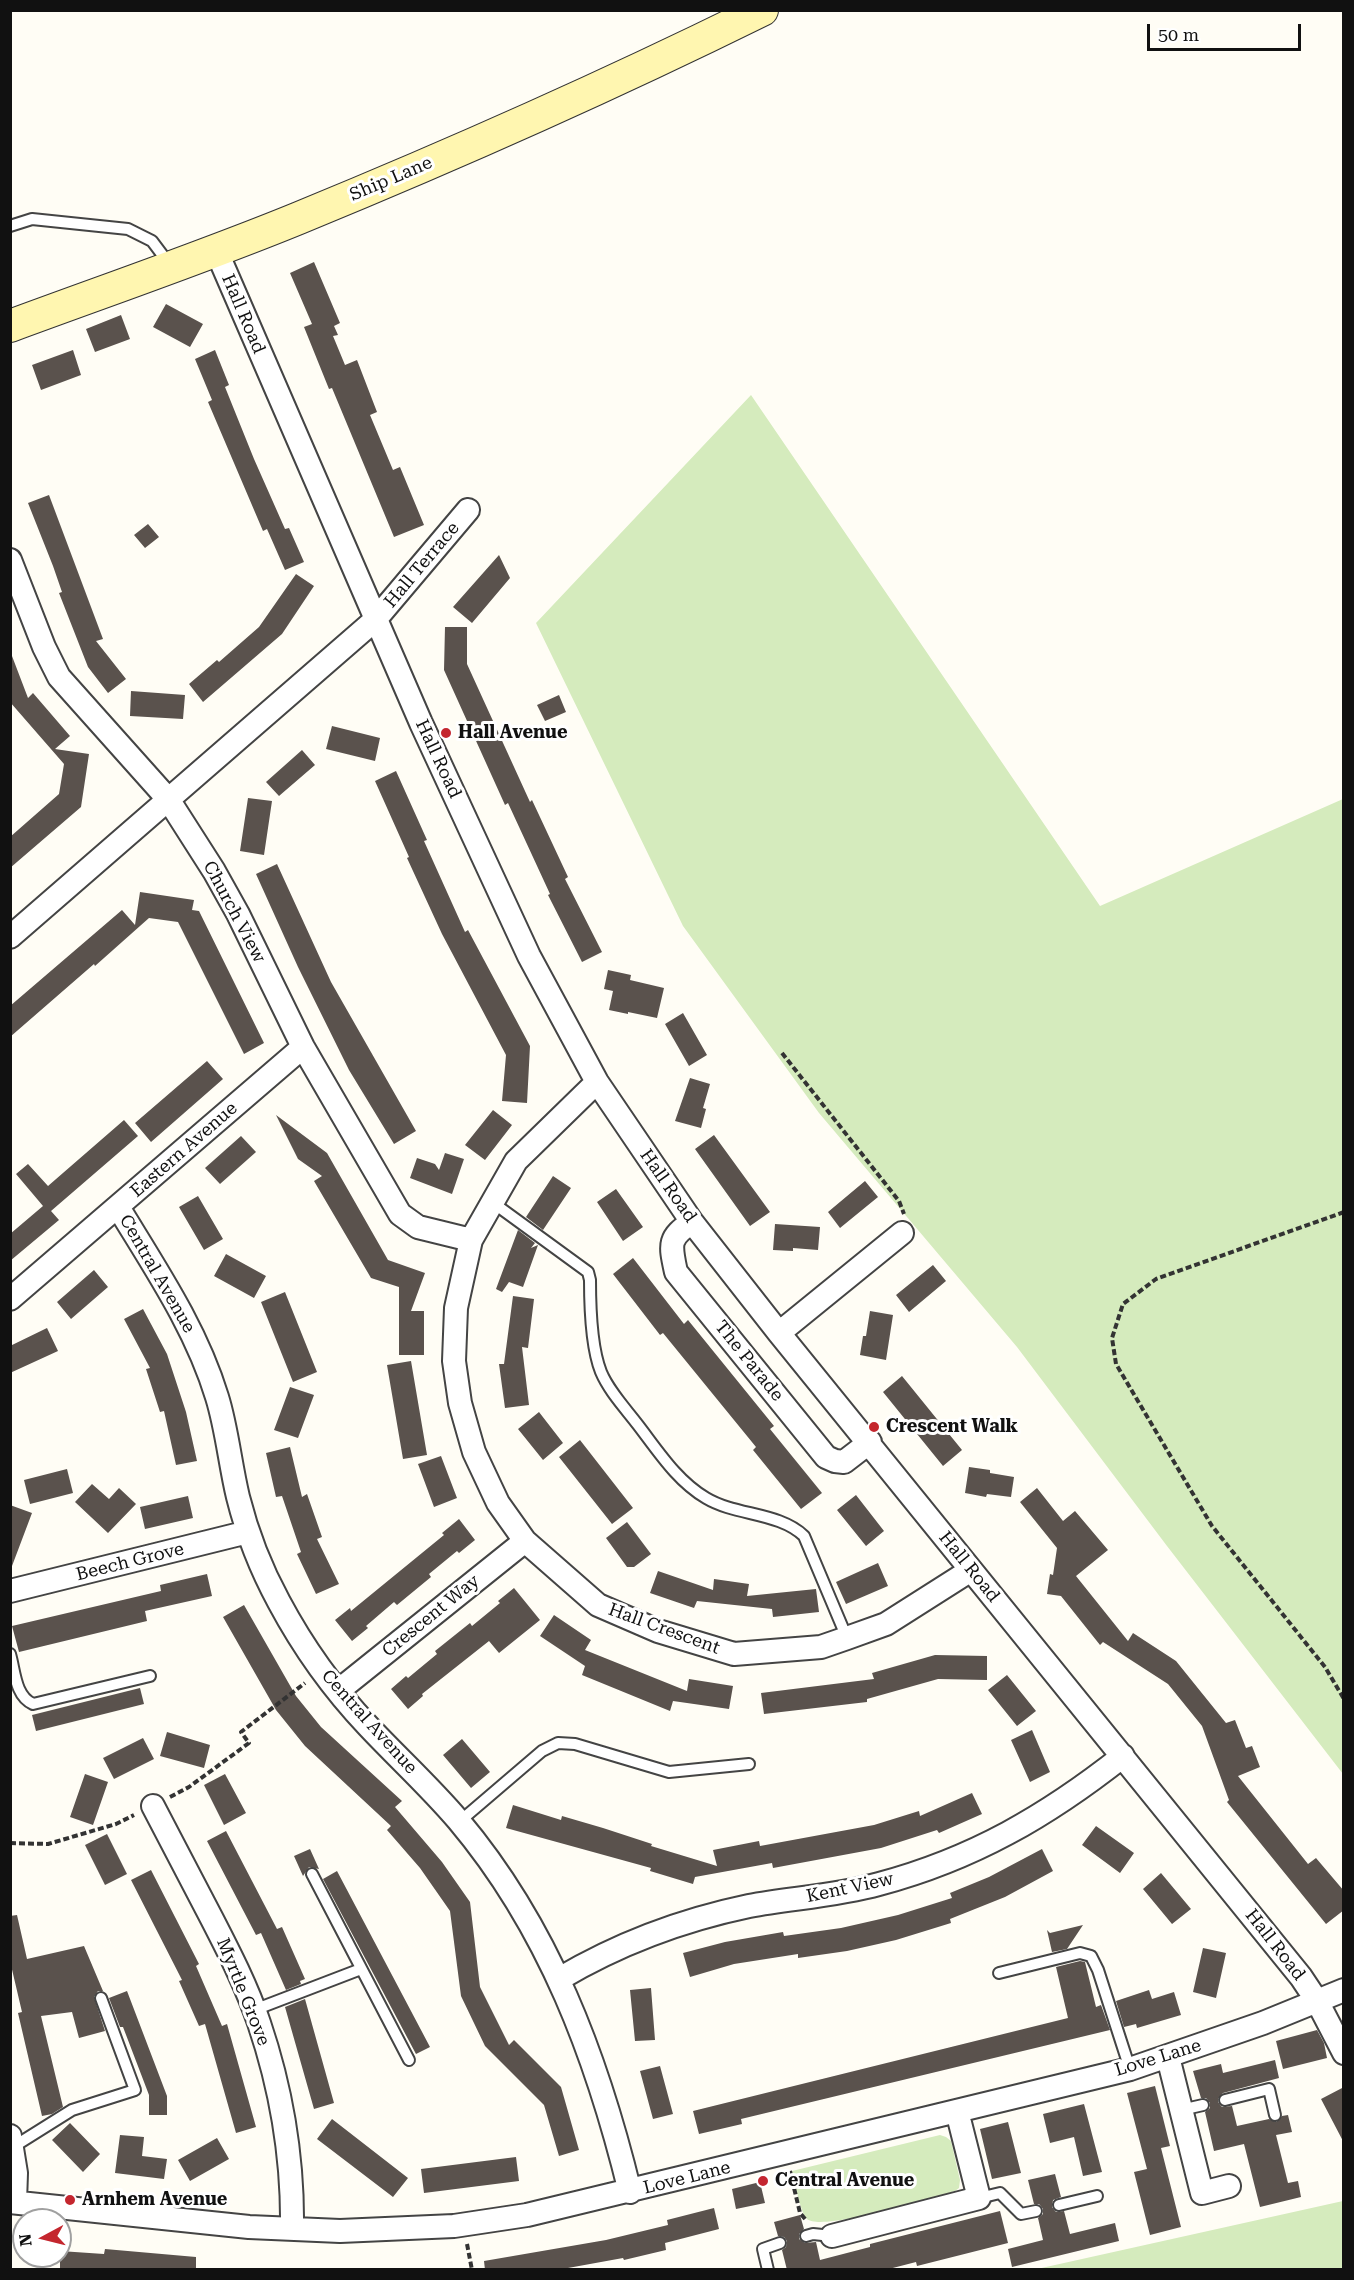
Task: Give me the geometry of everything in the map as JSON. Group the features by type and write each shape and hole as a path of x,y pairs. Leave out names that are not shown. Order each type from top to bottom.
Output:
{"street":[{"name":"Ship Lane","path":"10,326 298,218 453,153 620,78 762,10"},
{"name":"Hall Road","path":"216,250 375,620 529,956 597,1082 693,1222 779,1333 870,1442 970,1570 1301,1977 1317,2001 1344,2053"},
{"name":"Hall Terrace","path":"375,620 468,510"},
{"name":"Church View","path":"10,560 44,647 59,677 168,800 214,871 303,1047 400,1214 418,1227 471,1240"},
{"path":"10,937 375,620"},
{"name":"Eastern Avenue","path":"10,1299 303,1047"},
{"name":"Hall Crescent","path":"597,1082 516,1161 471,1240 456,1308 454,1361 460,1403 474,1452 498,1503 525,1541 598,1605 658,1631 734,1654 821,1647 847,1638 886,1624 970,1570"},
{"name":"Central Avenue","path":"118,1207 185,1320 205,1362 218,1400 239,1499 249,1532 259,1562 279,1601 302,1644 321,1670 367,1725 417,1774 459,1822 506,1886 559,1979 582,2032 605,2096 630,2192"},
{"name":"The Parade","path":"693,1222 677,1232 672,1243 676,1272 826,1456 835,1461 844,1461 870,1442"},
{"path":"779,1333 903,1233"},
{"name":"Beech Grove","path":"10,1591 249,1532"},
{"name":"Crescent Way","path":"338,1691 525,1541"},
{"name":"Kent View","path":"559,1979 632,1941 702,1917 751,1906 837,1894 880,1884 949,1861 994,1842 1048,1811 1123,1756"},
{"name":"Myrtle Grove","path":"153,1806 234,1962 254,2010 275,2080 284,2131 293,2194 292,2229"},
{"name":"Love Lane","path":"13,2202 249,2227 340,2231 454,2226 527,2215 630,2192 1130,2069 1168,2057 1343,1990"},
{"path":"1168,2057 1192,2108 1202,2193 1229,2186"},
{"path":"817,2235 979,2198 957,2111"},
{"path":"12,2141 16,2174 13,2202"}],"lane":[{"path":"10,226 32,219 128,229 152,240 171,267"},
{"path":"492,1202 588,1272 595,1341 601,1371 621,1403 679,1477 707,1499 736,1510 785,1523 804,1536 847,1638"},
{"path":"10,1654 20,1692 24,1700 33,1704 150,1676"},
{"path":"459,1822 542,1750 558,1743 576,1744 669,1772 749,1764"},
{"path":"312,1874 409,2060"},
{"path":"999,1973 1080,1953 1091,1956 1098,1970 1130,2069"},
{"path":"254,2010 362,1969"},
{"path":"12,2141 72,2110 135,2090 100,1998"},
{"path":"1225,2100 1269,2089 1275,2115"},
{"path":"979,2198 999,2193 1021,2214 1036,2211"},
{"path":"1059,2205 1097,2196"},
{"path":"768,2270 763,2248 780,2243"}],"path":[{"path":"782,1053 899,1201 903,1209 903,1233"},
{"path":"1344,1212 1156,1279 1123,1304 1112,1338 1116,1364 1144,1407 1212,1526 1325,1667 1344,1699"},
{"path":"10,1843 48,1844 116,1824 189,1787 249,1743 241,1732 321,1670"},
{"path":"785,2153 800,2213 811,2223 817,2235"}],"green space":[{"path":"751,395 1100,906 1343,799 1343,1774 1017,1347 819,1113 683,926 536,623"},
{"path":"940,2135 951,2141 960,2180 959,2188 955,2191 854,2218 817,2222 807,2219 804,2215 792,2171"},
{"path":"1343,2201 1343,2269 1037,2269"}],"building":[{"path":"314,262 340,323 334,326 338,335 333,336 345,365 357,360 377,412 370,415 393,470 400,467 424,525 394,537 304,327 312,324 290,273"},
{"path":"166,304 203,324 190,347 153,327"},
{"path":"121,315 130,339 95,352 86,329"},
{"path":"73,350 81,375 41,390 32,365"},
{"path":"215,350 229,385 225,387 254,459 285,529 289,528 304,562 285,570 267,529 263,531 208,402 212,400 195,359"},
{"path":"49,495 103,639 96,641 126,679 108,693 88,667 59,593 62,592 53,566 28,503"},
{"path":"148,524 159,537 145,548 134,535"},
{"path":"499,555 510,578 472,623 453,607"},
{"path":"296,574 314,586 282,634 203,702 189,684 217,660 219,662 259,627"},
{"path":"445,627 467,627 467,664 530,802 532,800 568,877 565,879 602,952 582,962 548,895 550,894 508,803 505,805 444,670"},
{"path":"12,656 28,698 33,693 70,736 55,749 89,754 81,807 10,868 10,837 59,794 64,764 10,702"},
{"path":"131,691 185,695 183,719 130,716"},
{"path":"559,695 566,712 545,721 537,705"},
{"path":"332,726 380,738 375,761 326,749"},
{"path":"302,750 315,765 279,796 266,782"},
{"path":"396,771 427,840 424,841 465,932 468,930 530,1046 527,1103 502,1101 506,1055 442,934 375,781"},
{"path":"248,798 272,801 264,855 240,851"},
{"path":"277,864 331,982 416,1131 394,1144 349,1070 298,967 256,874"},
{"path":"140,892 194,900 192,910 199,911 264,1043 244,1054 178,922 149,918 10,1037 10,1006 122,910 135,925"},
{"path":"608,970 631,975 630,980 664,988 657,1018 609,1010 613,991 604,989"},
{"path":"683,1013 707,1055 689,1066 665,1024"},
{"path":"207,1061 223,1079 151,1142 135,1123"},
{"path":"690,1078 710,1084 703,1108 706,1109 701,1128 675,1121"},
{"path":"493,1110 512,1125 485,1160 465,1145"},
{"path":"276,1115 327,1153 388,1260 425,1273 411,1311 424,1311 424,1355 399,1355 399,1287 371,1278 314,1181 322,1176 298,1159"},
{"path":"124,1120 138,1136 51,1211 59,1220 10,1261 10,1234 43,1206 16,1174 28,1164 48,1186"},
{"path":"714,1135 770,1212 750,1226 695,1149"},
{"path":"241,1136 256,1152 220,1184 205,1168"},
{"path":"445,1153 464,1159 452,1194 410,1178 417,1158 435,1164 439,1170"},
{"path":"553,1176 571,1188 543,1230 526,1217"},
{"path":"865,1181 878,1197 840,1228 828,1212"},
{"path":"616,1189 643,1227 623,1241 597,1202"},
{"path":"198,1196 223,1239 204,1250 179,1207"},
{"path":"775,1224 820,1227 818,1250 793,1248 793,1251 773,1250"},
{"path":"518,1230 535,1243 531,1248 538,1245 523,1287 509,1282 502,1292 496,1289"},
{"path":"226,1254 266,1276 254,1298 214,1276"},
{"path":"633,1258 684,1324 688,1320 774,1426 770,1429 822,1493 801,1509 753,1450 756,1447 663,1333 660,1335 613,1274"},
{"path":"933,1265 946,1281 909,1312 896,1295"},
{"path":"94,1270 108,1287 71,1319 57,1302"},
{"path":"285,1292 317,1372 293,1382 261,1302"},
{"path":"513,1296 534,1299 528,1348 522,1347 529,1405 505,1408 499,1364 504,1364"},
{"path":"143,1309 167,1354 186,1412 197,1461 176,1465 164,1411 160,1412 146,1369 150,1368 124,1319"},
{"path":"870,1311 893,1315 886,1360 860,1355"},
{"path":"47,1328 58,1351 10,1373 10,1346"},
{"path":"411,1361 427,1455 403,1459 387,1365"},
{"path":"902,1376 962,1450 943,1466 883,1392"},
{"path":"290,1387 314,1395 298,1438 274,1430"},
{"path":"539,1412 563,1443 543,1460 518,1429"},
{"path":"580,1440 633,1508 612,1524 559,1457"},
{"path":"290,1447 302,1497 307,1494 322,1537 317,1539 339,1584 316,1594 297,1554 301,1552 282,1496 276,1497 266,1453"},
{"path":"441,1456 457,1498 434,1507 418,1464"},
{"path":"969,1467 1014,1477 1011,1497 987,1494 986,1497 965,1493"},
{"path":"67,1469 73,1493 30,1504 24,1480"},
{"path":"92,1484 109,1499 119,1488 136,1504 108,1533 75,1502"},
{"path":"1037,1488 1063,1521 1075,1511 1108,1550 1076,1576 1128,1641 1133,1633 1176,1661 1226,1723 1235,1720 1246,1748 1252,1746 1260,1767 1238,1776 1308,1864 1316,1858 1344,1891 1344,1910 1326,1924 1227,1802 1229,1800 1202,1726 1168,1684 1103,1642 1100,1645 1061,1596 1047,1594 1050,1574 1053,1575 1057,1548 1020,1502"},
{"path":"856,1495 884,1531 866,1546 837,1510"},
{"path":"188,1496 193,1518 145,1529 140,1507"},
{"path":"10,1505 32,1513 12,1566 10,1565"},
{"path":"459,1519 475,1540 459,1553 457,1551 429,1574 431,1577 397,1605 394,1602 352,1641 335,1620 350,1608 351,1611 444,1535 442,1533"},
{"path":"627,1522 651,1554 634,1567 627,1567 606,1538"},
{"path":"878,1563 888,1586 846,1604 836,1582"},
{"path":"658,1571 713,1590 714,1579 749,1584 747,1596 816,1589 819,1612 773,1617 772,1609 697,1601 694,1608 650,1593"},
{"path":"207,1574 212,1596 145,1611 147,1621 19,1652 12,1626 161,1591 160,1585"},
{"path":"514,1588 540,1620 499,1653 489,1641 422,1694 423,1696 408,1709 391,1689 437,1654 435,1651 470,1623 472,1626"},
{"path":"244,1605 296,1696 321,1727 402,1801 395,1807 442,1862 470,1902 480,1987 509,2045 514,2040 561,2087 579,2150 559,2156 544,2105 485,2046 461,1996 450,1911 420,1868 387,1830 391,1826 305,1746 276,1710 223,1617"},
{"path":"554,1615 591,1640 585,1650 687,1691 689,1679 733,1686 729,1709 673,1701 670,1711 582,1675 585,1666 540,1636"},
{"path":"935,1655 987,1656 987,1680 938,1679 867,1699 867,1702 764,1714 761,1693 874,1679 872,1673"},
{"path":"1007,1675 1036,1711 1017,1726 988,1690"},
{"path":"140,1688 144,1704 36,1731 32,1715"},
{"path":"1032,1730 1050,1772 1030,1782 1011,1740"},
{"path":"167,1732 210,1745 204,1768 160,1756"},
{"path":"143,1738 154,1759 114,1779 103,1758"},
{"path":"462,1739 490,1772 471,1788 443,1755"},
{"path":"85,1774 108,1782 93,1825 70,1817"},
{"path":"225,1774 246,1813 224,1825 204,1785"},
{"path":"972,1793 982,1814 939,1833 937,1830 881,1848 773,1868 772,1863 695,1877 693,1884 650,1871 651,1868 506,1828 513,1805 561,1820 562,1816 603,1828 652,1844 651,1846 717,1866 713,1850 759,1841 760,1846 874,1825 919,1811 920,1816"},
{"path":"1096,1826 1134,1853 1120,1873 1082,1845"},
{"path":"226,1831 277,1929 282,1927 305,1979 300,1981 301,1984 286,1990 261,1933 256,1935 207,1841"},
{"path":"107,1834 127,1874 105,1885 85,1845"},
{"path":"310,1849 319,1869 309,1867 303,1876 294,1856"},
{"path":"1042,1849 1053,1871 1005,1897 950,1919 951,1923 896,1940 847,1951 798,1958 798,1954 734,1964 690,1977 683,1953 725,1942 783,1932 784,1936 841,1928 898,1915 952,1898 950,1893 989,1877"},
{"path":"151,1870 199,1964 196,1966 222,2026 227,2024 256,2127 236,2133 205,2024 199,2026 179,1981 182,1980 131,1880"},
{"path":"337,1871 430,2047 416,2054 323,1879"},
{"path":"1161,1873 1191,1909 1172,1924 1143,1889"},
{"path":"17,1915 27,1959 84,1946 103,1991 98,1991 94,1997 105,2031 79,2038 72,2012 41,2016 63,2107 52,2114 42,2116 18,2013 22,2012 10,1961 10,1916"},
{"path":"1083,1925 1067,1949 1052,1952 1047,1930 1050,1933"},
{"path":"1203,1948 1226,1953 1216,1998 1193,1992"},
{"path":"1080,1961 1085,1962 1096,2007 1101,2005 1110,2030 741,2119 742,2124 699,2134 693,2111 1068,2018 1056,1967"},
{"path":"651,1988 655,2040 635,2041 630,1990"},
{"path":"1149,1990 1152,1999 1174,1992 1181,2015 1137,2028 1136,2024 1124,2027 1116,2001"},
{"path":"127,1991 167,2096 167,2115 149,2115 149,2095 123,2027 120,2027 109,1998"},
{"path":"305,1999 334,2103 314,2109 285,2007"},
{"path":"1317,2030 1324,2043 1327,2058 1283,2069 1276,2041"},
{"path":"1275,2060 1279,2078 1223,2093 1218,2099 1222,2107 1232,2106 1237,2126 1269,2119 1276,2122 1282,2116 1288,2115 1292,2132 1276,2135 1288,2183 1298,2181 1301,2197 1260,2207 1244,2144 1214,2151 1205,2112 1210,2108 1210,2103 1206,2098 1201,2098 1193,2071 1221,2064 1223,2073"},
{"path":"660,2066 673,2114 653,2119 640,2071"},
{"path":"1155,2086 1170,2146 1161,2148 1181,2227 1150,2235 1134,2172 1147,2169 1127,2093"},
{"path":"1344,2087 1344,2143 1321,2099"},
{"path":"1084,2104 1102,2172 1083,2176 1074,2137 1050,2143 1043,2114"},
{"path":"332,2119 408,2178 393,2197 317,2139"},
{"path":"1008,2122 1021,2173 992,2179 980,2129"},
{"path":"70,2123 100,2154 83,2172 52,2140"},
{"path":"120,2135 144,2137 142,2156 167,2159 164,2179 115,2173"},
{"path":"217,2138 229,2159 190,2181 178,2160"},
{"path":"516,2157 519,2181 424,2193 421,2169"},
{"path":"1055,2174 1061,2197 1053,2200 1052,2207 1056,2212 1064,2211 1070,2234 1115,2223 1119,2241 1012,2267 1008,2249 1043,2240 1038,2218 1043,2214 1043,2209 1039,2204 1034,2204 1028,2180"},
{"path":"760,2182 765,2203 736,2209 732,2189"},
{"path":"714,2208 719,2229 665,2243 666,2250 624,2260 623,2258 557,2270 485,2270 484,2261 606,2240 668,2225 667,2220"},
{"path":"1000,2211 1008,2243 917,2266 916,2262 885,2270 787,2270 782,2250 786,2247 787,2241 784,2237 778,2236 774,2222 800,2215 804,2229 799,2234 799,2239 805,2243 816,2242 820,2260 870,2247 870,2244"},
{"path":"105,2249 196,2257 196,2270 60,2270 60,2268 72,2268 72,2252 104,2254"}],"place":[{"name":"Hall Avenue","path":"446,733"},
{"name":"Crescent Walk","path":"874,1427"},
{"name":"Central Avenue","path":"763,2181"},
{"name":"Arnhem Avenue","path":"70,2200"}]}
